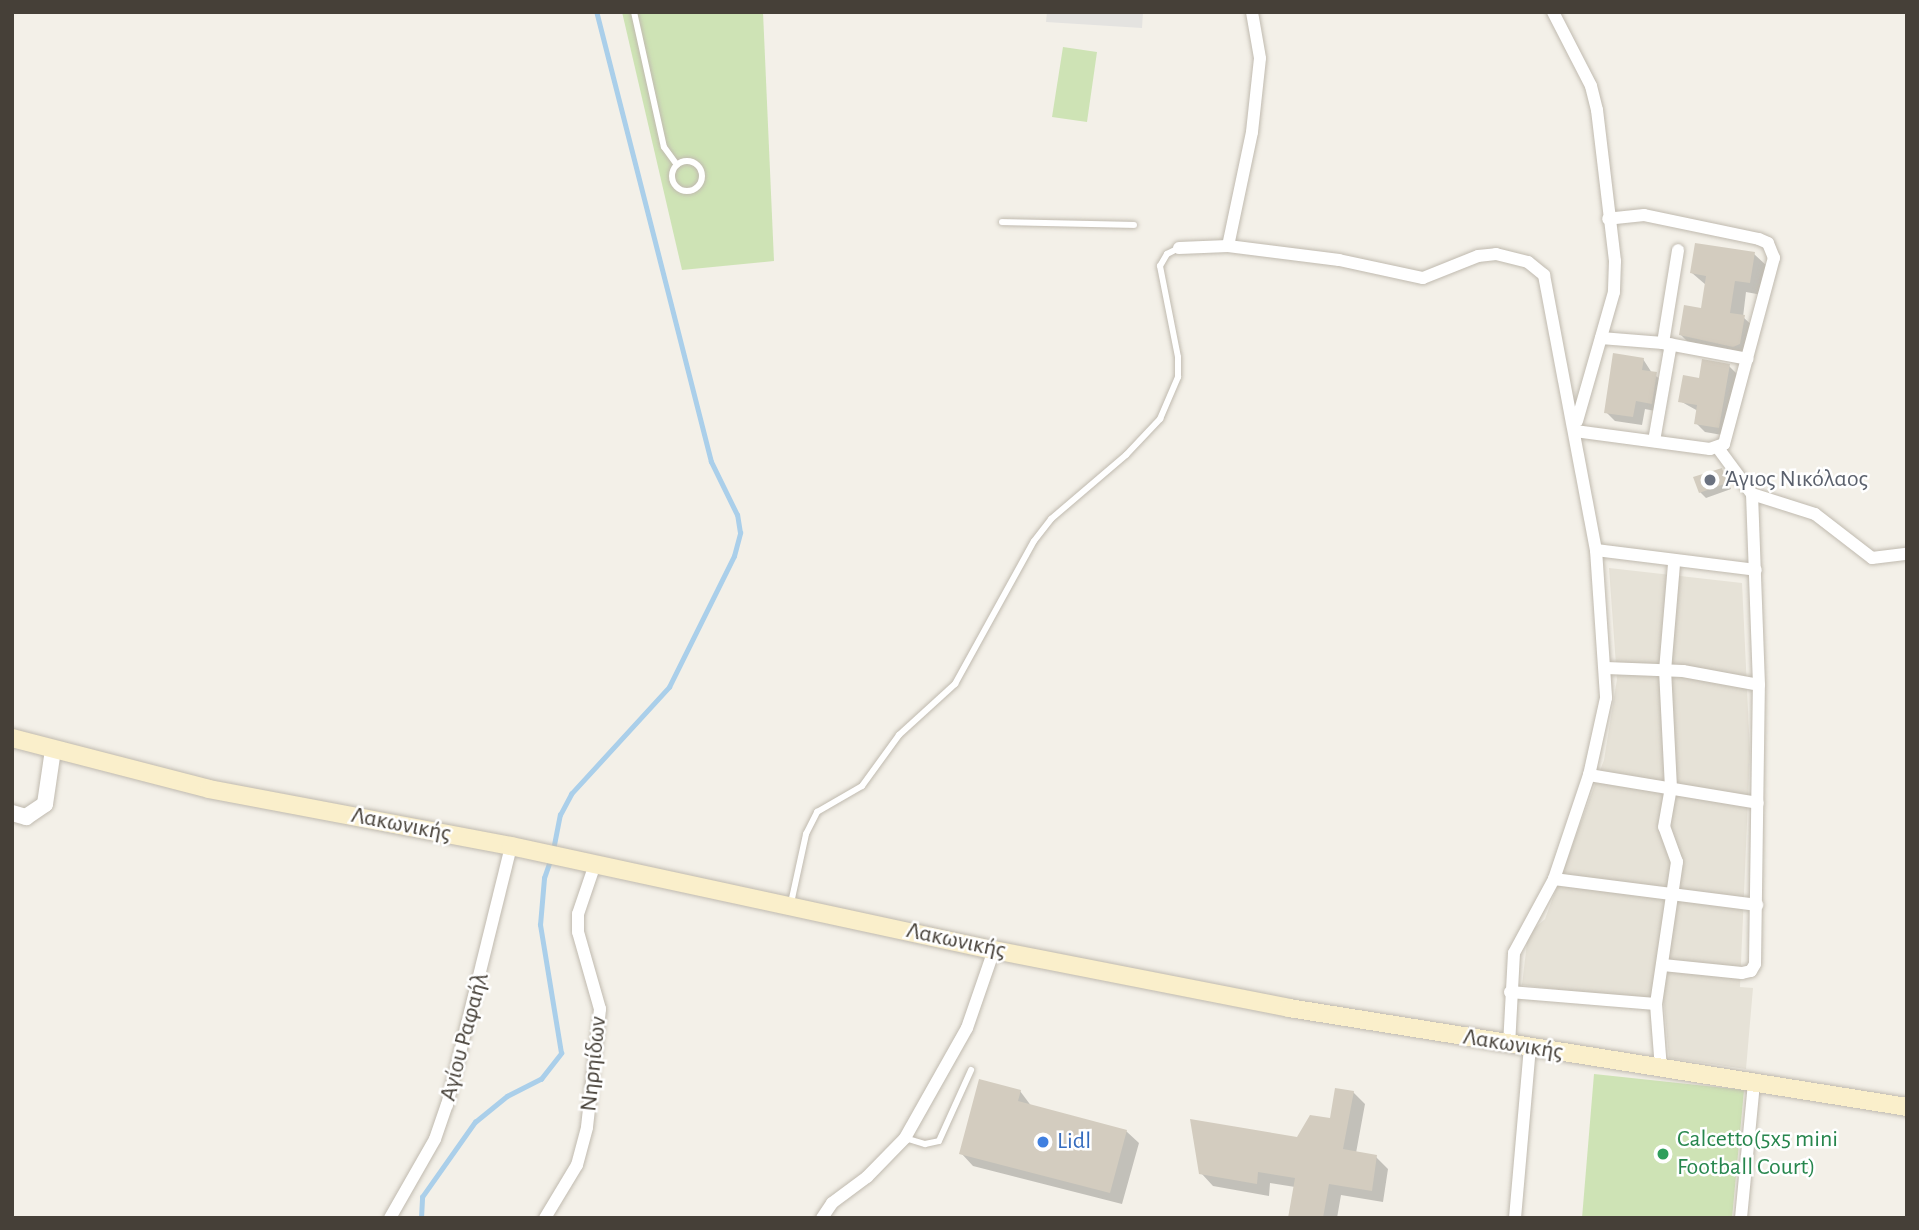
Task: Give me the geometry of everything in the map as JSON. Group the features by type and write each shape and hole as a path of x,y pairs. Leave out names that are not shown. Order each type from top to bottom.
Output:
{"main road":[{"name":"Λακωνικής","path":"12,738 209,789 511,846 994,950 1289,1008 1907,1107"}],"street":[{"path":"1228,246 1252,132 1260,58 1252,12"},
{"path":"1553,12 1591,86 1615,276 1601,338 1580,401 1575,431"},
{"path":"1608,219 1643,215 1768,243 1774,258 1728,436 1718,448"},
{"path":"1179,247 1228,246 1339,260 1423,278 1478,256 1496,254 1528,262 1544,275 1596,550 1606,668 1601,730 1589,775 1543,905 1519,937 1510,992 1509,1044"},
{"path":"1654,441 1678,250"},
{"path":"1601,338 1667,344 1748,359"},
{"path":"1575,431 1718,448 1752,494 1759,685 1755,964 1751,971 1663,965"},
{"path":"1752,494 1815,514 1872,558 1907,554"},
{"path":"1596,550 1674,563 1756,570"},
{"path":"1661,1069 1656,1004 1677,862 1664,827 1671,788 1665,671 1674,563"},
{"path":"1606,668 1665,671 1759,685"},
{"path":"12,813 26,817 45,804 53,750"},
{"path":"1589,775 1758,803"},
{"name":"Αγίου Ραφαήλ","path":"390,1218 435,1139 447,1105 511,846"},
{"name":"Νηρηίδων","path":"545,1218 577,1165 587,1127 600,1009 578,932 578,914 592,863"},
{"path":"1554,879 1757,905"},
{"path":"822,1218 832,1203 867,1177 905,1138 961,1039 994,950"},
{"path":"1510,992 1656,1004"},
{"path":"1515,1218 1531,1048"},
{"path":"1741,1218 1754,1084"}],"lane":[{"path":"634,12 664,147 677,165 674,184 682,191 701,184 702,173 697,164 687,161 677,165"},
{"path":"1002,222 1134,225"},
{"path":"790,906 806,834 817,812 862,786 899,735 955,684 1034,541 1051,519 1126,455 1160,419 1178,377 1178,357 1160,266 1167,254 1179,247"},
{"path":"905,1138 925,1144 939,1140 971,1070"}],"shaded area":[{"path":"1047,12 1143,12 1142,28 1046,22"},
{"path":"1609,568 1742,583 1750,752 1740,987 1753,988 1746,1069 1669,1058 1664,1003 1522,985 1528,934 1545,919 1604,760 1617,679"}],"green space":[{"path":"622,12 763,12 774,261 682,270"},
{"path":"1063,47 1097,52 1087,122 1052,117"},
{"name":"Calcetto(5x5 mini Football Court)","path":"1594,1074 1744,1090 1732,1218 1582,1218"}],"building":[{"path":"1695,243 1755,252 1750,283 1735,281 1730,313 1745,315 1740,344 1733,347 1679,335 1684,305 1701,308 1706,276 1690,273"},
{"path":"1613,353 1644,358 1642,370 1657,372 1652,404 1636,401 1633,417 1604,413"},
{"path":"1702,359 1730,364 1719,428 1694,424 1697,405 1678,402 1683,375 1699,378"},
{"name":"Άγιος Νικόλαος","path":"1722,468 1727,483 1699,493 1693,477"},
{"name":"Lidl","path":"979,1079 1021,1090 1018,1101 1127,1130 1110,1193 959,1154"},
{"path":"1335,1088 1354,1091 1343,1149 1377,1155 1372,1191 1329,1184 1323,1218 1288,1218 1295,1178 1258,1172 1257,1184 1199,1174 1190,1119 1297,1137 1310,1115 1330,1118"}],"waterway":[{"path":"553,850 560,815 571,794 669,687 734,556 740,533 737,515 711,462 596,12"},
{"path":"421,1218 422,1197 475,1122 507,1096 541,1079 561,1053 540,925 544,878 551,858"}],"place":[{"name":"Άγιος Νικόλαος","path":"1710,480"},
{"name":"Lidl","path":"1043,1142"},
{"name":"Calcetto(5x5 mini Football Court)","path":"1663,1154"}]}
